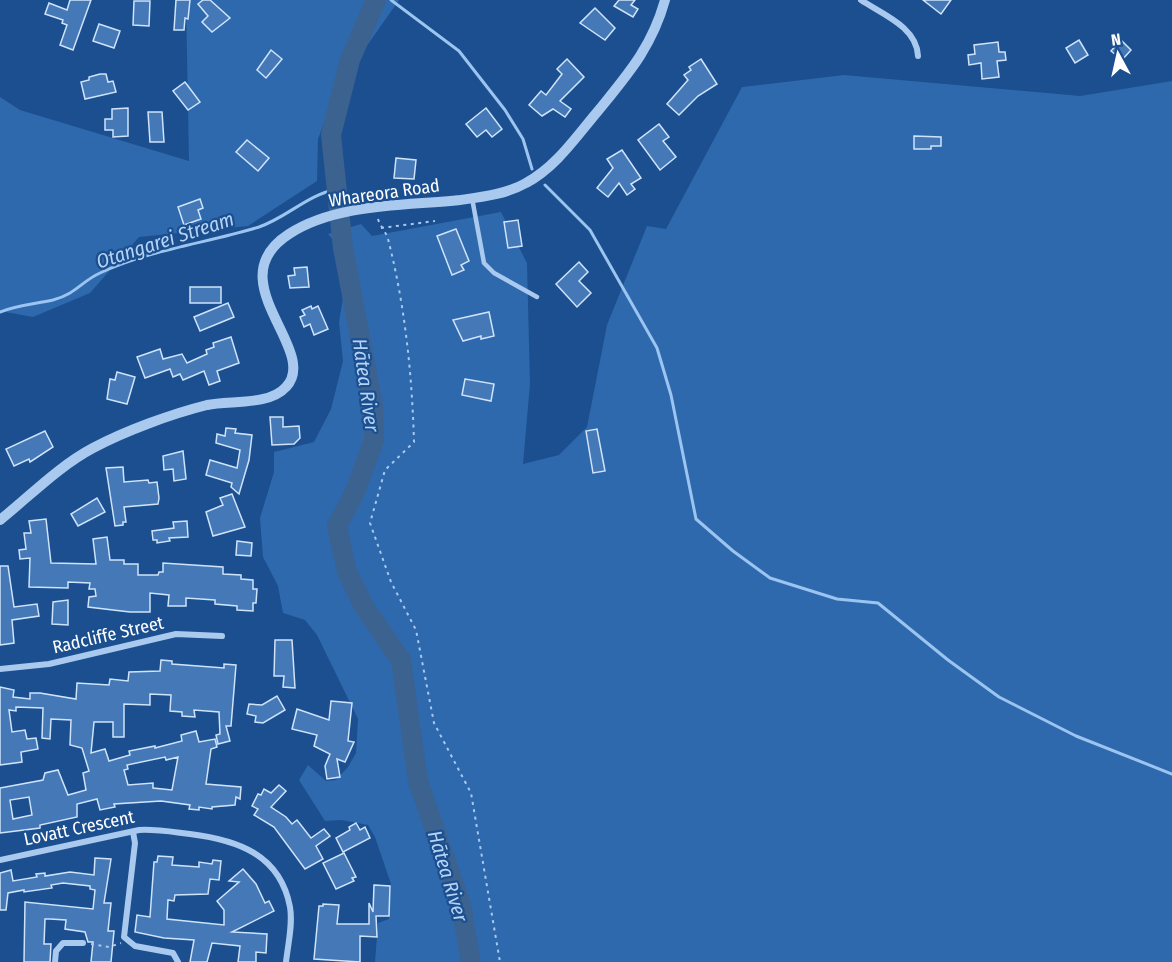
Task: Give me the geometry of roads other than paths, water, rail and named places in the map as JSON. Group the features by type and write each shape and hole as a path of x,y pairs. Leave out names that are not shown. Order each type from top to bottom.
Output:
{"street":[{"name":"Whareora Road","path":"0,520 79,457 99,446 203,406 268,397 284,389 292,375 292,361 264,291 264,266 282,239 302,226 323,218 367,209 472,198 523,185 536,177 564,152 640,59 655,33 665,0"},
{"path":"861,0 907,31 916,45 918,56"},
{"name":"Radcliffe Street","path":"0,669 49,664 176,634 222,636"},
{"name":"Lovatt Crescent","path":"0,860 133,832 158,830 217,838 245,846 264,858 281,881 291,908 286,962"},
{"path":"133,832 135,843 123,930 127,941 135,946 166,950 173,953 178,962"},
{"path":"55,962 56,951 63,943 82,943"}],"lane":[{"path":"472,198 484,263 494,273 537,297"}],"waterway":[{"name":"Hātea River","path":"376,0 350,60 331,135 343,248 373,405 374,440 355,492 337,526 347,572 365,608 401,660 418,781 461,905 471,962"},
{"path":"391,0 459,51 505,110 523,139 532,169"},
{"path":"545,185 590,230 657,348 671,395 696,519 733,551 770,578 837,599 878,603 948,660 999,697 1076,736 1172,774"},
{"name":"Otangarei Stream","path":"0,312 61,297 100,273 138,258 259,227 316,196 337,189"}]}
